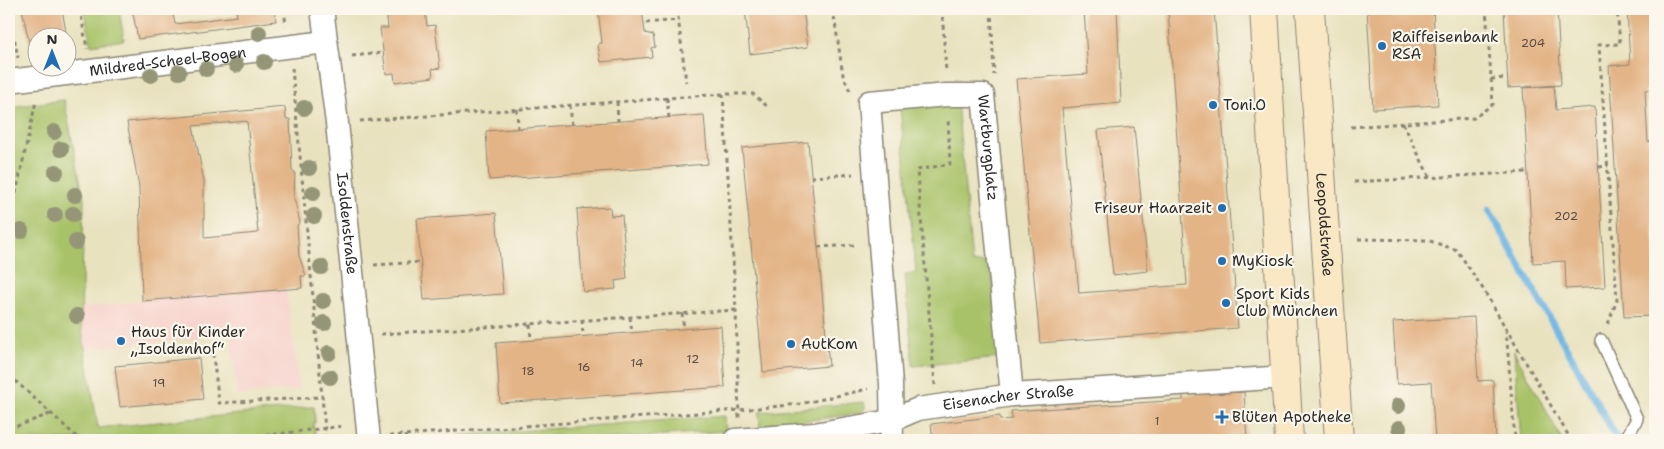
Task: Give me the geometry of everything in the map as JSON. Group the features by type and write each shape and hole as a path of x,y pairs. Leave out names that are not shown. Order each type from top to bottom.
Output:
{"main road":[{"path":"1264,9 1289,440"},
{"name":"Leopoldstraße","path":"1310,9 1339,440"}],"street":[{"name":"Isoldenstraße","path":"322,9 337,123 369,434"},
{"name":"Mildred-Scheel-Bogen","path":"78,74 327,51"},
{"name":"Mildred-Scheel-Bogen","path":"9,81 33,78"},
{"name":"Wartburgplatz","path":"891,430 891,384 869,102 947,95 983,95 1012,395"},
{"name":"Eisenacher Straße","path":"735,440 891,430 918,408 1012,395 1286,377"}],"lane":[{"path":"1602,340 1636,419 1625,440"}],"path":[{"path":"80,9 87,50"},
{"path":"284,9 286,26"},
{"path":"677,9 686,82"},
{"path":"833,9 843,75 852,97"},
{"path":"936,405 917,170 950,164 942,9"},
{"path":"983,95 994,74 990,9"},
{"path":"1351,127 1474,118 1493,104 1486,9"},
{"path":"1602,340 1617,300 1599,45 1620,44 1617,9"},
{"path":"646,23 678,20"},
{"path":"9,38 14,37 18,59"},
{"path":"326,440 291,69 327,51 383,53"},
{"path":"9,225 41,78"},
{"path":"1491,79 1508,78"},
{"path":"337,123 723,94 753,94 768,107"},
{"path":"723,94 736,310 741,440"},
{"path":"667,98 669,118"},
{"path":"617,102 618,121"},
{"path":"570,105 572,125"},
{"path":"517,109 518,128"},
{"path":"1403,123 1430,178"},
{"path":"1599,167 1608,166"},
{"path":"812,177 874,172"},
{"path":"1354,182 1528,172"},
{"path":"1358,239 1427,240 1457,250 1506,328 1571,440"},
{"path":"818,247 880,244"},
{"path":"351,266 421,262"},
{"path":"358,336 736,310"},
{"path":"682,314 684,329"},
{"path":"630,317 632,333"},
{"path":"582,320 583,337"},
{"path":"530,324 531,340"},
{"path":"1506,328 1515,440"},
{"path":"162,353 212,348 219,404 322,397"},
{"path":"9,375 80,440"},
{"path":"226,440 325,428 369,434 405,435 739,410 800,404 891,384"},
{"path":"9,429 50,414"},
{"path":"405,435 406,440"}],"shaded area":[{"name":"Haus für Kinder „Isoldenhof“","path":"286,289 299,389 238,395 230,335 85,348 81,324 82,308"}],"green space":[{"path":"84,9 119,9 124,40 91,45"},
{"path":"64,100 84,199 81,324 98,428 314,407 315,423 313,424 317,440 9,440 9,107"},
{"path":"957,102 972,263 991,262 1000,358 913,366 905,274 916,272 900,107"},
{"path":"1514,351 1562,440 1521,440"},
{"path":"864,402 865,408 861,413 760,427 759,412"},
{"path":"725,416 726,431 591,440 408,439"}],"building":[{"path":"22,9 62,9 65,28 28,28 28,38"},
{"path":"132,9 172,9 175,24 237,16 236,9 274,9 276,21 138,39"},
{"path":"386,9 425,9 427,26 435,25 440,68 432,69 433,77 395,82 394,73 386,74 380,28 388,28"},
{"path":"598,9 642,9 645,33 653,35 655,47 651,48 652,57 601,62 598,44 602,43"},
{"path":"745,9 803,9 808,47 750,54"},
{"path":"1084,9 1117,9 1121,103 1062,108 1079,293 1187,285 1168,9 1214,9 1238,328 1040,343 1016,79 1088,74"},
{"path":"1367,9 1433,9 1438,105 1373,109"},
{"path":"1504,9 1557,9 1561,85 1508,88"},
{"path":"1627,9 1655,9 1655,89 1645,90 1648,142 1655,141 1655,204 1652,204 1655,253 1655,316 1624,317 1609,66 1630,64"},
{"path":"1554,86 1556,110 1595,107 1605,287 1566,289 1565,261 1533,263 1523,88"},
{"path":"285,107 286,119 290,119 292,170 295,172 294,198 300,223 297,225 299,256 306,276 301,276 302,288 142,301 139,187 127,122","holes":["247,121 258,233 204,238 204,181 193,126"]},
{"path":"704,115 708,164 489,180 486,131"},
{"path":"1134,127 1148,271 1113,275 1098,130"},
{"path":"808,142 829,366 763,372 742,148"},
{"path":"610,207 611,216 622,215 627,279 615,281 616,289 583,292 577,209"},
{"path":"496,213 503,294 424,300 417,219"},
{"path":"1474,317 1478,381 1493,380 1496,440 1435,440 1431,382 1397,384 1393,322"},
{"path":"721,326 725,387 500,403 496,343"},
{"path":"199,358 203,399 120,407 115,366"},
{"path":"1244,392 1247,440 933,440 931,424 1000,416 1000,420 1012,419 1011,411 1183,400 1183,395"}],"waterway":[{"path":"1489,210 1618,440"}],"place":[{"name":"Raiffeisenbank RSA","path":"1382,46"},
{"name":"Toni.O","path":"1213,105"},
{"name":"Friseur Haarzeit","path":"1222,208"},
{"name":"MyKiosk","path":"1222,261"},
{"name":"Sport Kids Club München","path":"1226,303"},
{"name":"Haus für Kinder „Isoldenhof“","path":"121,341"},
{"name":"AutKom","path":"791,344"},
{"name":"Blüten Apotheke","path":"1222,417"}]}
